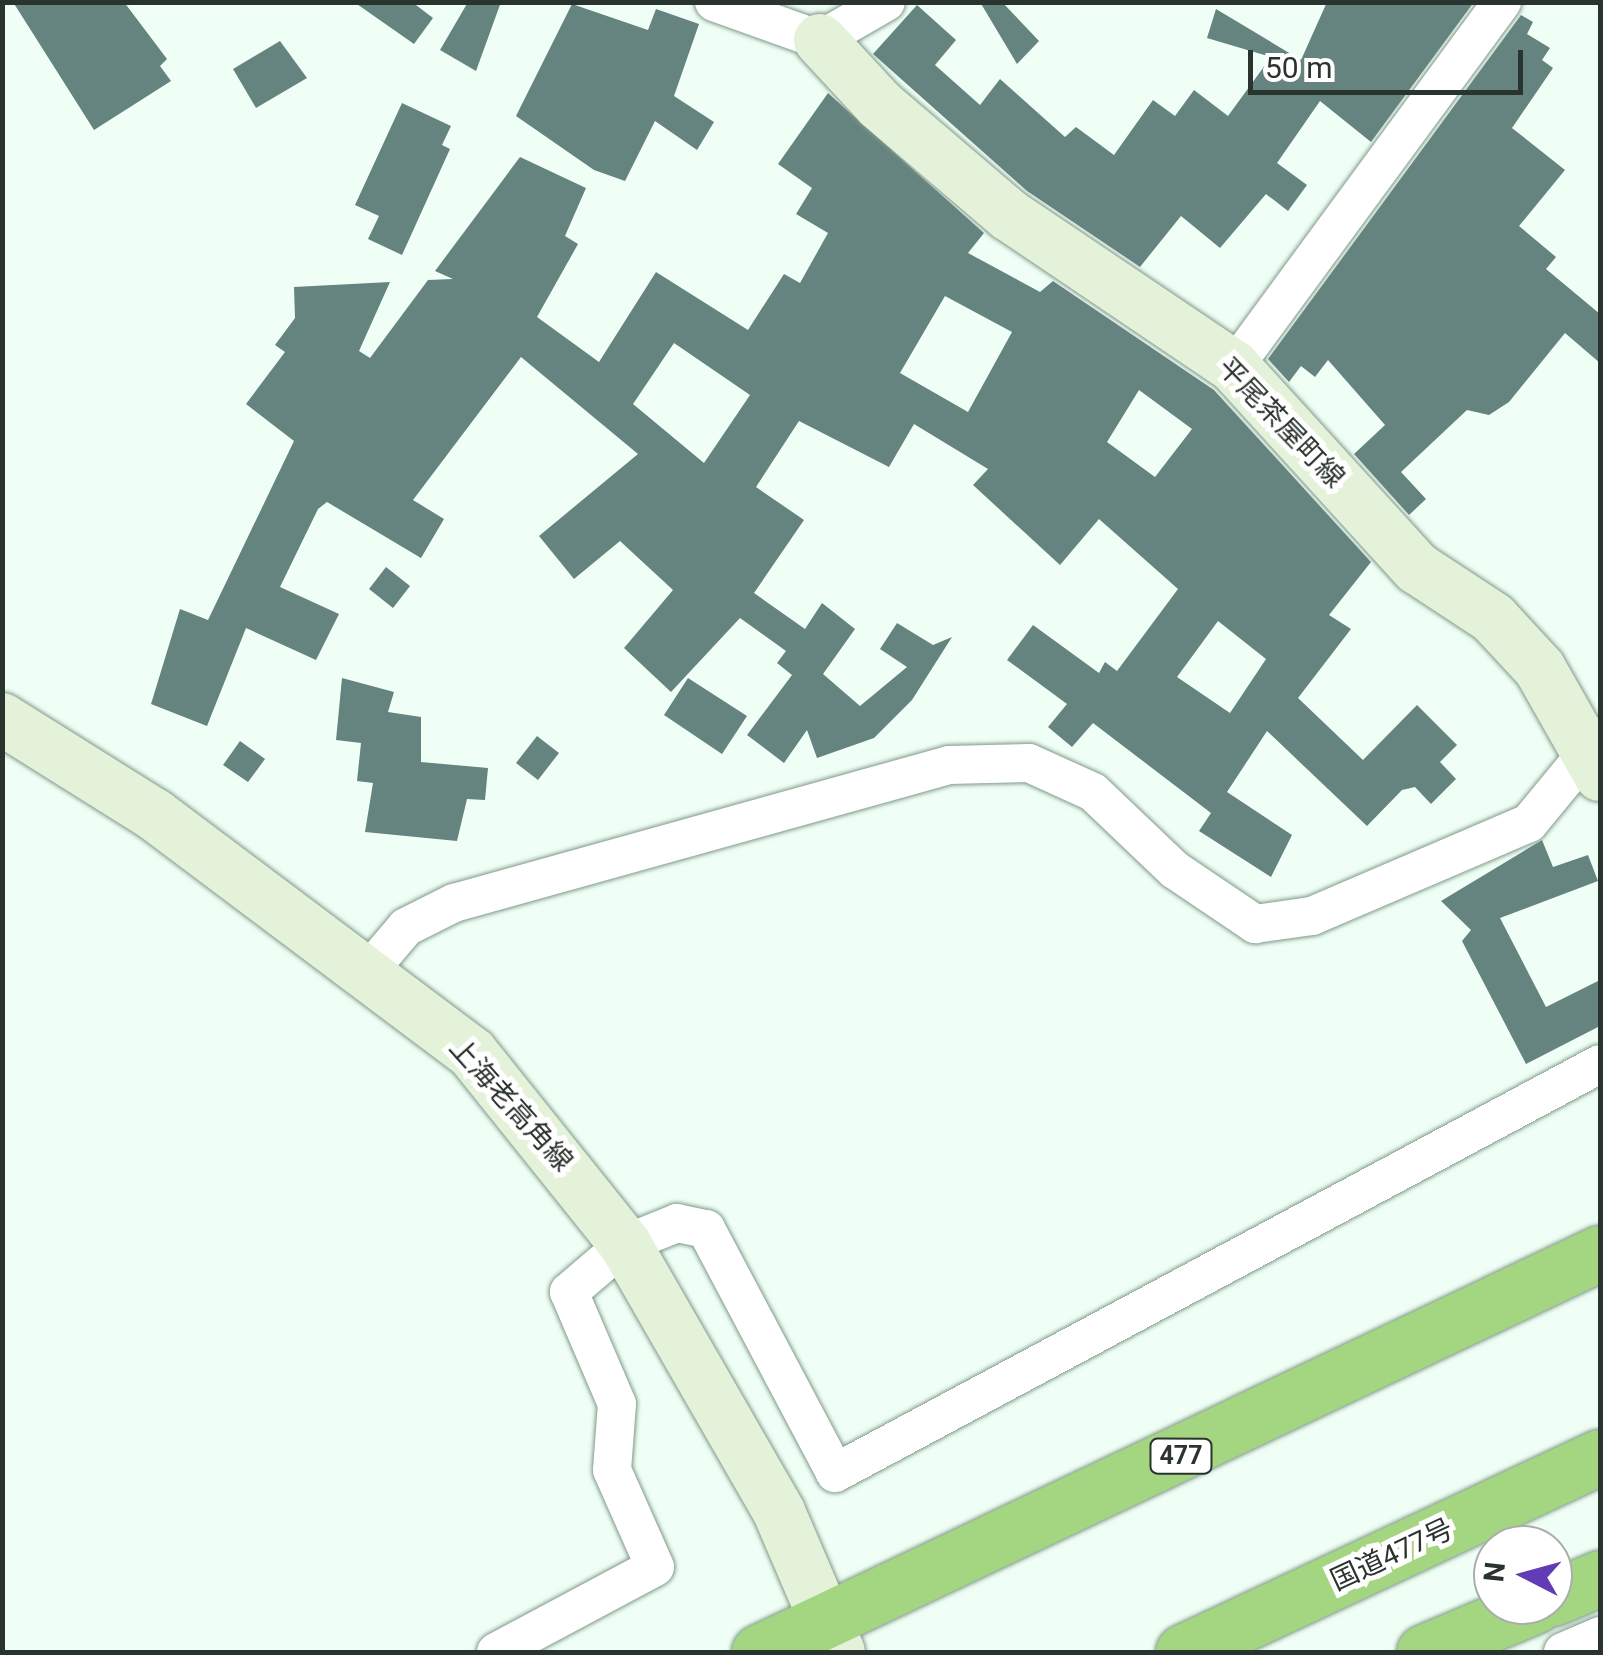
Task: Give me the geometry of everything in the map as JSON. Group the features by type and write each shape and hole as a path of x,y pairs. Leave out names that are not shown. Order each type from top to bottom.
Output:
{"highway":[{"name":"477","path":"759,1652 832,1637 1600,1254"},
{"name":"国道477号","path":"1182,1652 1600,1457"},
{"path":"1573,1589 1600,1578"},
{"path":"1424,1652 1488,1625"}],"main road":[{"name":"平尾茶屋町線","path":"820,40 880,105 1009,215 1234,366 1417,568 1493,618 1596,751"},
{"name":"上海老高角線","path":"2,719 155,815 472,1053 625,1244 779,1512 832,1637"}],"street":[{"path":"714,2 820,40 886,2"},
{"path":"1234,366 1502,2"},
{"path":"366,973 406,928 454,903 949,765 1028,763 1093,792 1175,870 1256,924 1312,916 1529,823 1596,751"},
{"path":"496,1652 655,1566 612,1470 617,1404 569,1292 625,1244 678,1223 706,1229 835,1473 1600,1064"},
{"path":"1563,1652 1600,1636"}],"building":[{"path":"13,2 124,2 167,59 160,66 171,81 94,130"},
{"path":"354,2 412,2 433,18 414,44"},
{"path":"468,2 501,2 476,71 440,50"},
{"path":"980,2 1002,2 1039,41 1017,64"},
{"path":"1327,2 1474,2 1371,142 1320,101 1277,163 1307,185 1288,211 1266,194 1220,248 1181,216 1140,267 1027,191 873,54 917,5 956,40 935,65 980,105 1000,79 1065,137 1076,127 1114,155 1153,100 1175,116 1194,90 1228,116 1271,57 1207,38 1216,9 1301,60"},
{"path":"572,4 648,30 656,9 699,24 674,96 714,122 697,150 655,121 625,181 594,170 516,116"},
{"path":"1521,15 1533,22 1527,34 1550,48 1542,60 1553,68 1512,128 1565,170 1519,226 1556,257 1546,269 1600,314 1600,363 1565,333 1509,402 1489,415 1467,410 1401,472 1426,499 1409,515 1354,454 1385,425 1328,360 1315,377 1301,366 1289,382 1268,359"},
{"path":"280,41 307,78 256,108 233,69"},
{"path":"828,93 984,233 968,253 1040,292 1053,281 1214,390 1371,562 1329,615 1351,629 1298,698 1363,760 1417,705 1457,745 1440,762 1456,779 1431,804 1415,787 1402,790 1367,826 1267,731 1227,792 1292,835 1271,877 1199,831 1211,813 1093,723 1072,747 1048,727 1067,704 1007,660 1033,625 1099,673 1105,662 1117,671 1178,589 1099,519 1060,565 973,485 988,469 914,424 889,467 799,421 756,487 804,520 754,593 805,629 822,603 855,629 823,674 860,706 907,667 880,649 897,623 933,645 952,637 912,700 874,738 817,758 807,730 784,763 747,735 792,675 777,663 786,651 740,618 671,692 624,648 673,590 620,541 574,579 539,536 638,454 521,357 413,500 444,519 421,558 327,502 318,509 280,587 339,614 316,660 246,628 207,726 151,704 180,609 208,620 294,441 246,404 285,352 275,345 295,318 294,287 390,282 359,351 370,358 428,280 453,279 435,271 520,157 586,188 565,236 578,244 537,317 599,362 656,272 748,330 784,274 800,283 828,233 796,214 812,188 778,164","holes":["945,296 1012,332 968,412 900,373","674,343 750,395 704,463 633,404","1139,390 1192,429 1155,477 1107,442","1218,621 1266,659 1230,713 1177,677"]},
{"path":"402,103 451,126 442,145 450,149 402,255 368,239 379,216 355,205"},
{"path":"386,567 410,586 393,608 369,589"},
{"path":"342,678 394,692 388,712 421,717 421,762 488,768 485,800 467,799 457,841 365,832 373,783 357,781 361,743 336,740"},
{"path":"688,678 747,716 722,754 664,715"},
{"path":"537,736 559,753 538,780 516,763"},
{"path":"240,741 265,759 248,782 223,765"},
{"path":"1542,840 1553,867 1588,855 1598,881 1500,918 1546,1007 1600,980 1600,1026 1526,1064 1462,941 1471,930 1441,901"}]}
